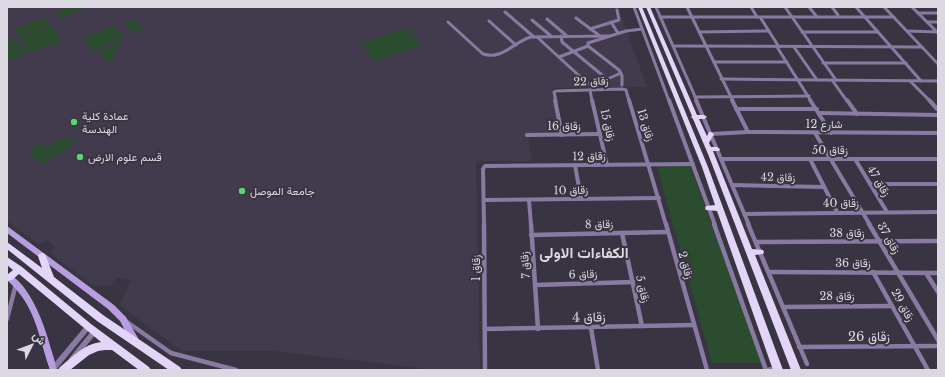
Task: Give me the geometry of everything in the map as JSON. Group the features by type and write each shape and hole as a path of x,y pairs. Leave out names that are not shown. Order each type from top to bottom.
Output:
{"highway":[{"path":"640,7 666,84 720,208 763,327 771,370"},
{"path":"648,7 707,146 796,370"},
{"path":"694,117 704,117"},
{"path":"707,146 711,134"},
{"path":"707,146 717,149"},
{"path":"709,208 720,208"},
{"path":"7,245 100,318 177,370"},
{"path":"750,252 760,252"},
{"path":"42,256 50,278"},
{"path":"7,260 91,329 146,370"},
{"path":"8,277 19,270"},
{"path":"62,370 92,347 99,344 113,346"},
{"path":"788,348 804,367"}],"main road":[{"path":"7,230 111,306 123,319 136,342"},
{"path":"8,277 16,283 36,311 53,369"}],"street":[{"path":"634,7 666,84 709,208 771,370"},
{"path":"656,7 722,159 783,307 799,347 804,367"},
{"path":"687,7 748,132"},
{"path":"751,7 768,31 831,133"},
{"path":"785,7 857,114"},
{"path":"809,7 817,17"},
{"path":"832,7 838,15"},
{"path":"856,7 921,81"},
{"path":"884,7 938,64"},
{"path":"912,7 938,32"},
{"path":"590,29 619,20 617,10"},
{"path":"505,12 536,37 587,83 594,85 621,73"},
{"path":"918,13 938,13"},
{"path":"660,17 894,17"},
{"path":"576,18 600,36"},
{"path":"547,19 567,36"},
{"path":"532,20 551,36"},
{"path":"489,21 516,45"},
{"path":"448,22 483,54 490,56 506,52 521,40 536,37 609,36"},
{"path":"611,22 618,33"},
{"path":"927,22 938,22"},
{"path":"559,57 588,46 588,43 618,33 642,29"},
{"path":"699,32 768,31"},
{"path":"802,32 878,32"},
{"path":"908,32 938,32"},
{"path":"562,36 562,42 607,79"},
{"path":"588,46 619,70 621,73 622,85"},
{"path":"673,46 922,47"},
{"path":"794,47 817,80"},
{"path":"714,62 787,62"},
{"path":"823,63 906,63"},
{"path":"721,79 938,81"},
{"path":"910,81 938,110"},
{"name":"زقاق 15","path":"590,90 607,165"},
{"name":"زقاق 22","path":"562,135 554,92 626,90"},
{"name":"زقاق 13","path":"626,90 649,164"},
{"path":"695,97 809,96"},
{"path":"931,102 938,102"},
{"path":"736,109 817,109"},
{"path":"820,113 938,115"},
{"name":"شارع 12","path":"711,134 748,132 938,133"},
{"name":"زقاق 37","path":"815,133 864,212 938,340"},
{"name":"زقاق 16","path":"527,135 600,134"},
{"name":"زقاق 50","path":"722,159 938,159"},
{"path":"810,159 837,212"},
{"name":"زقاق 47","path":"855,159 887,212"},
{"name":"زقاق 2","path":"649,164 707,370"},
{"name":"زقاق 12","path":"485,166 693,164"},
{"path":"575,165 581,199"},
{"name":"زقاق 1","path":"485,166 483,169 485,370"},
{"path":"870,184 938,184"},
{"name":"زقاق 42","path":"732,185 824,187"},
{"name":"زقاق 10","path":"484,200 658,198"},
{"name":"زقاق 7","path":"529,200 538,329"},
{"name":"زقاق 40","path":"744,214 938,212"},
{"name":"زقاق 8","path":"532,234 667,232"},
{"name":"زقاق 5","path":"622,233 642,326"},
{"name":"زقاق 38","path":"756,242 938,241"},
{"name":"زقاق 36","path":"768,272 938,273"},
{"name":"زقاق 29","path":"873,272 928,370"},
{"path":"926,273 938,292"},
{"name":"زقاق 6","path":"535,285 633,282"},
{"path":"7,318 16,283"},
{"name":"زقاق 28","path":"783,307 892,306"},
{"path":"123,319 171,353 236,370"},
{"name":"زقاق 4","path":"485,329 694,325"},
{"path":"591,328 598,370"},
{"path":"53,369 91,329"},
{"path":"62,370 91,329"},
{"name":"زقاق 26","path":"799,347 938,346"}],"shaded area":[{"name":"جامعة الموصل","path":"7,7 618,7 647,87 553,88 560,134 528,135 531,161 476,161 480,370 421,370 421,368 274,351 182,351 119,305 131,280 116,278 110,286 93,285 52,255 51,252 55,247 48,241 38,244 7,221"}],"green space":[{"path":"71,7 89,7 60,19 55,12"},
{"path":"44,18 51,26 20,37 14,29"},
{"path":"135,19 145,30 132,32 124,23"},
{"path":"114,26 125,38 93,51 82,38"},
{"path":"52,27 62,41 29,53 20,38"},
{"path":"408,28 422,45 374,61 360,43"},
{"path":"16,39 26,54 7,61 7,43"},
{"path":"123,42 110,61 106,61 99,51"},
{"path":"59,139 79,140 43,164 28,154 37,143 46,147"},
{"path":"690,165 762,363 712,363 657,167"}],"place":[{"name":"عمادة كلية الهندسة","path":"74,122"},
{"name":"قسم علوم الارض","path":"80,157"},
{"name":"جامعة الموصل","path":"242,191"}],"district":[{"name":"الكفاءات الاولى","path":"584,252"}]}
